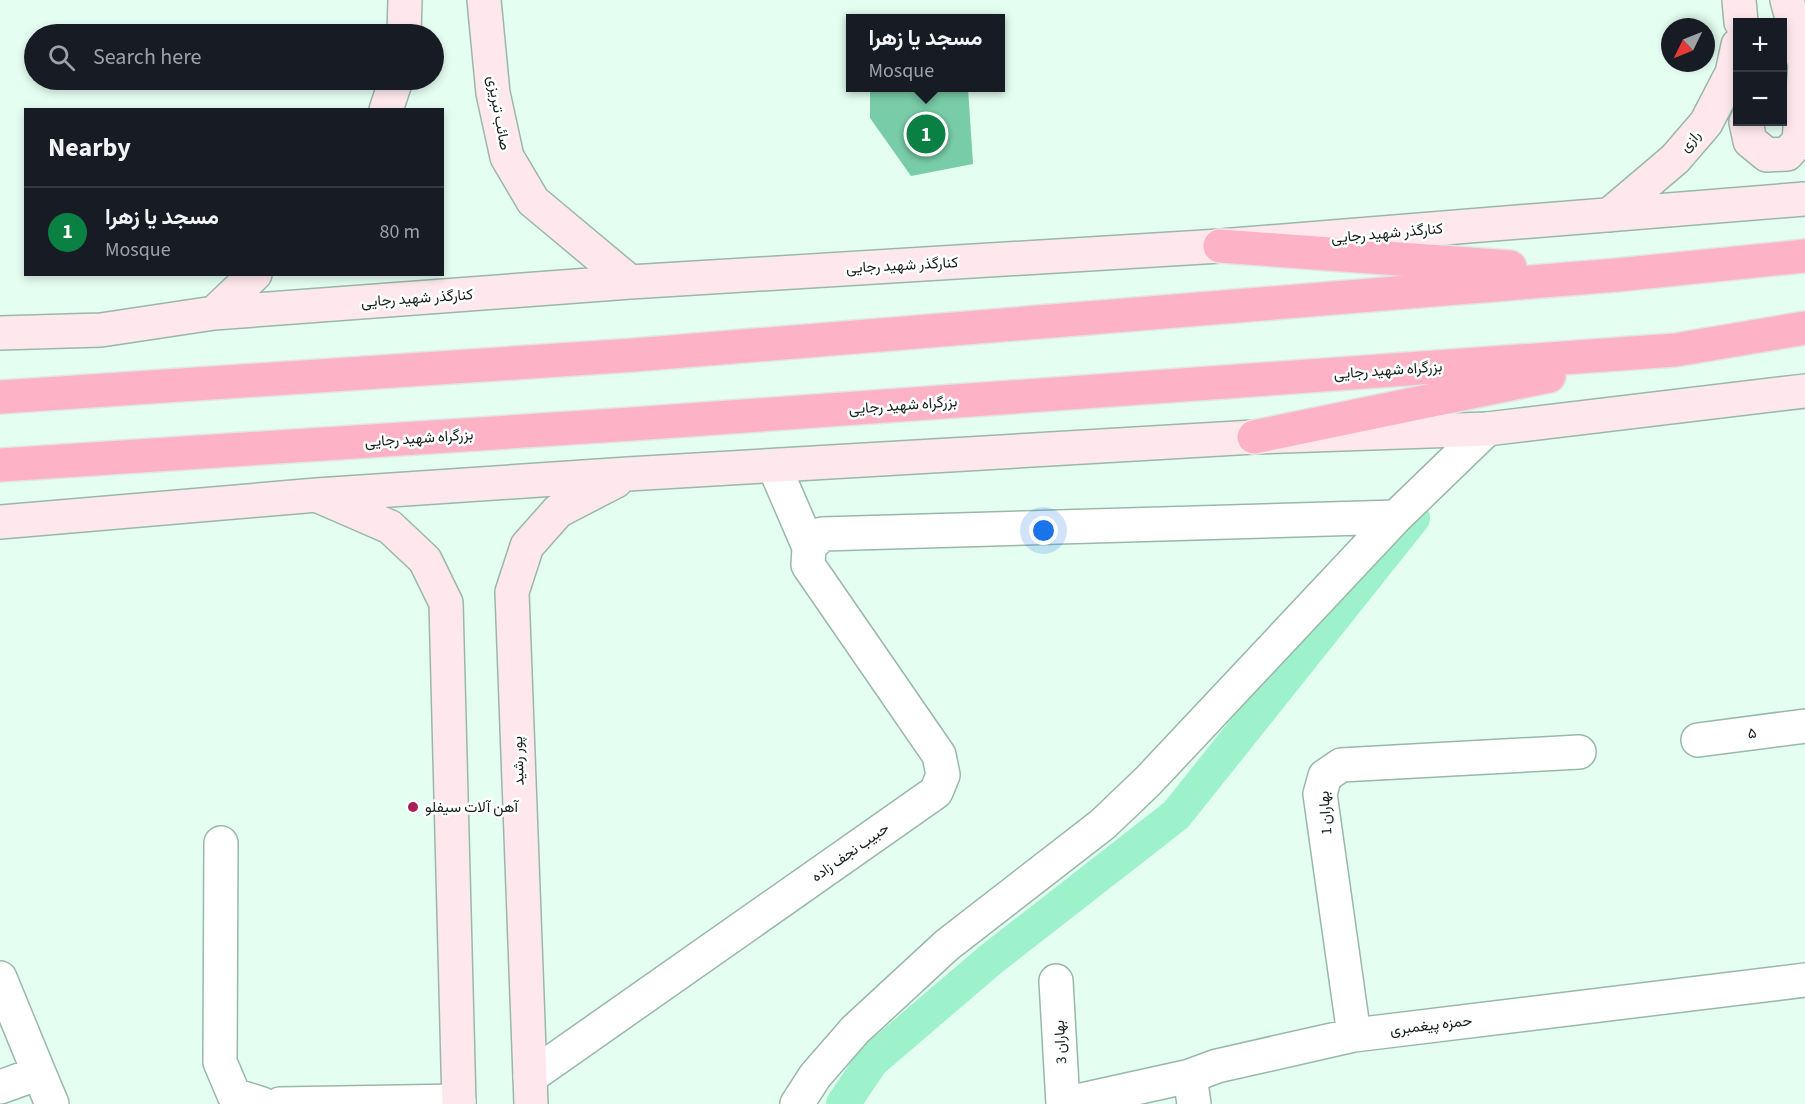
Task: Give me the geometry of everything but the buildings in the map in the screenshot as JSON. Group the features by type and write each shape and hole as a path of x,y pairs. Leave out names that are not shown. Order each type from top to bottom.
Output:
{"highway":[{"path":"1220,246 1617,274"},
{"path":"0,398 646,354 1617,274 1805,256"},
{"name":"بزرگراه شهید رجایی","path":"0,465 644,423 1675,350 1805,328"},
{"path":"1254,437 1675,350"}],"main road":[{"path":"404,24 405,0"},
{"name":"صائب تبریزی","path":"484,0 493,93 507,157 533,201 630,282"},
{"path":"1739,0 1741,18"},
{"path":"1747,126 1750,141 1767,155 1787,154 1799,141 1805,65 1787,0"},
{"name":"رازی","path":"1609,215 1675,159 1706,123 1734,72"},
{"path":"387,108 393,90"},
{"name":"کنارگذر شهید رجایی","path":"0,333 101,330 214,313 630,282 1220,246 1805,199"},
{"path":"214,313 253,276"},
{"path":"0,350 101,330"},
{"path":"0,522 317,495 628,474 1254,437 1487,429 1805,391"},
{"name":"پور رشید","path":"530,1090 512,592 527,546 558,510 628,474"},
{"path":"317,495 390,527 425,560 446,603 459,1102"}],"street":[{"path":"797,1104 815,1076 855,1030 947,945 1103,824 1148,781 1396,517 1487,429"},
{"name":"حبیب نجف زاده","path":"530,1090 936,792 943,775 939,755 808,565 809,547 774,466"},
{"path":"809,547 822,534 1396,517"},
{"name":"۵","path":"1698,740 1805,726"},
{"name":"بهاران 1","path":"1354,1035 1320,794 1325,776 1341,765 1579,752"},
{"path":"221,843 220,1062 234,1095 262,1104"},
{"path":"0,978 52,1104"},
{"name":"حمزه پیغمبری","path":"1063,1104 1192,1090 1217,1066 1354,1035 1805,980"},
{"name":"بهاران 3","path":"1056,981 1063,1104"},
{"path":"0,1088 39,1073"},
{"path":"280,1104 459,1102"}],"waterway":[{"path":"843,1104 872,1061 990,960 1176,815 1413,518"}],"place":[{"name":"مسجد یا زهرا","path":"926,134"},
{"name":"آهن آلات سیفلو","path":"413,807"}]}
